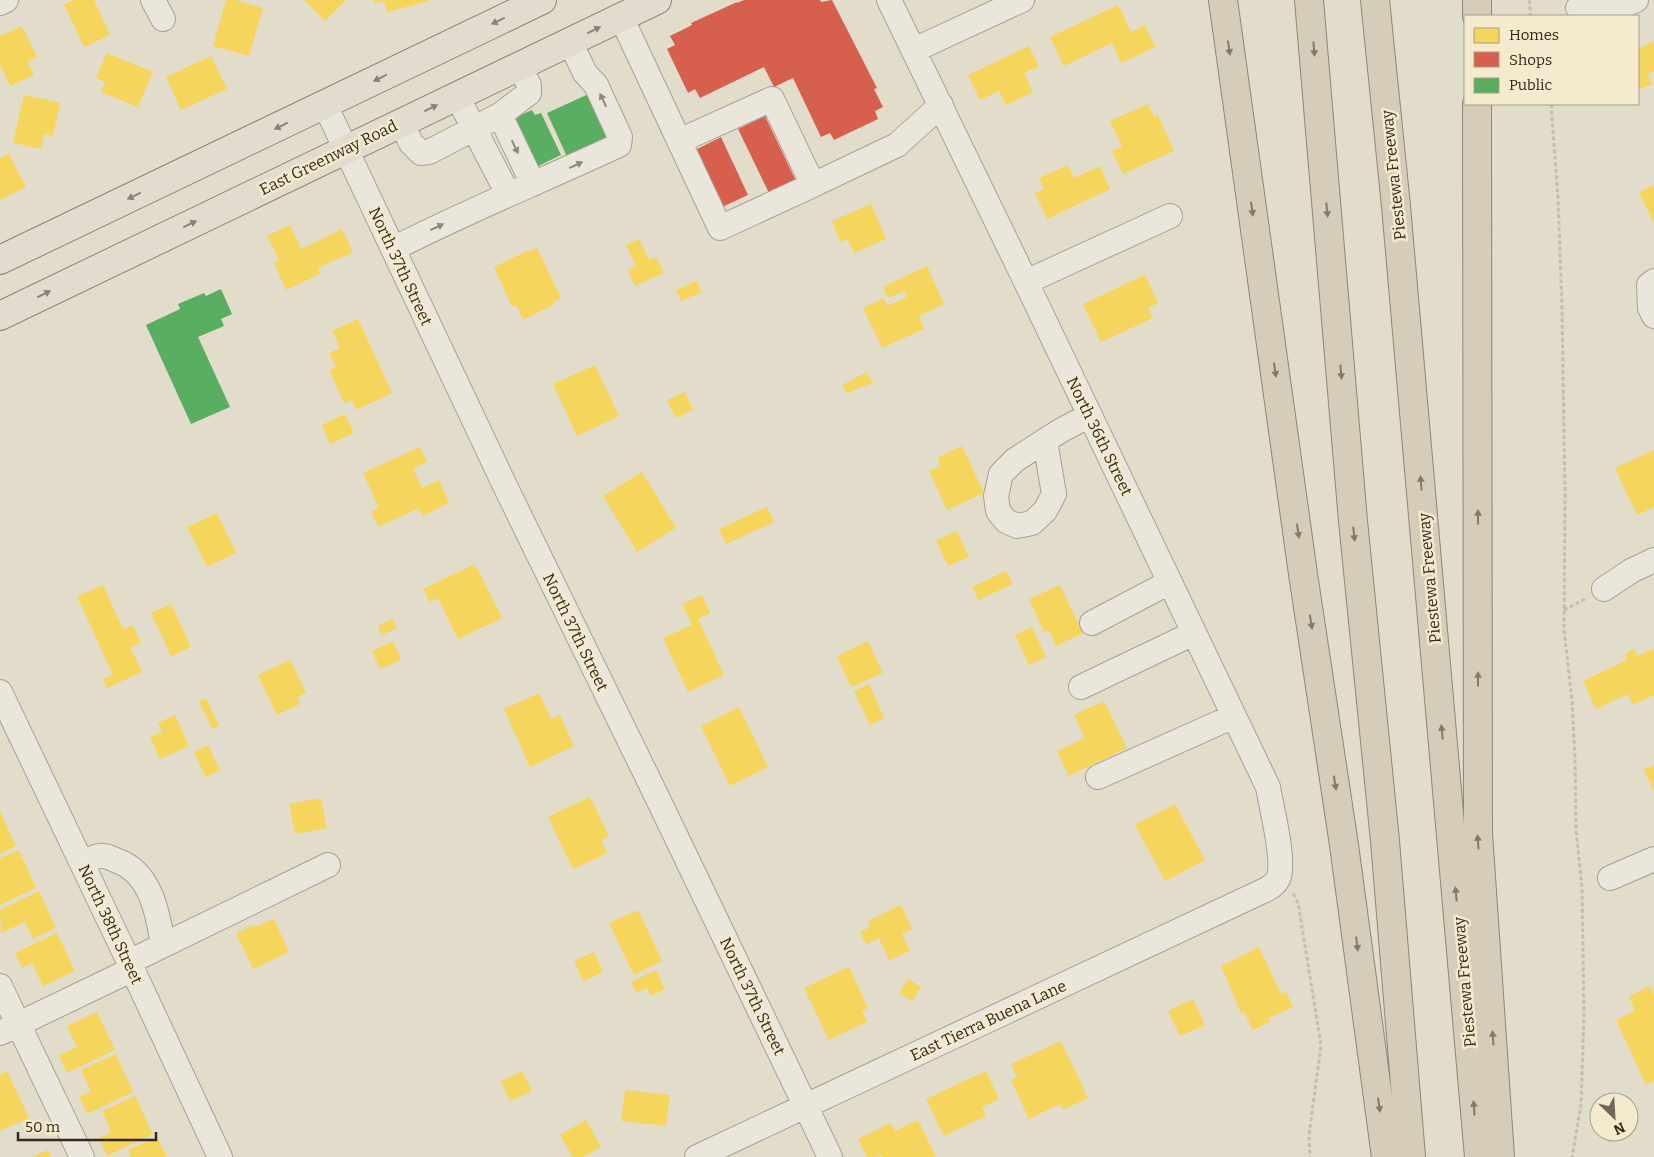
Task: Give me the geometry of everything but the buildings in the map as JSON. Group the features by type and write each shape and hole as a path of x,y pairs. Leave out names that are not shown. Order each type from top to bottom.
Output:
{"highway":[{"path":"1222,0 1303,574 1344,845 1386,1157"},
{"path":"1310,0 1352,512 1385,841 1411,1157"},
{"name":"Piestewa Freeway","path":"1375,0 1398,226 1479,1157"},
{"path":"1477,0 1477,15"},
{"path":"1477,105 1478,833 1500,1157"}],"main road":[{"path":"0,260 542,0"},
{"name":"East Greenway Road","path":"0,316 656,0"}],"street":[{"path":"0,3 6,0"},
{"name":"North 36th Street","path":"889,0 1268,786 1281,859 1277,881"},
{"path":"914,50 1022,0"},
{"path":"1578,8 1600,10 1636,0"},
{"path":"621,17 720,228 897,144 941,105"},
{"path":"393,248 619,145 620,137 596,85 585,73 570,42"},
{"path":"401,122 411,143 420,153 429,152 500,116 529,93 529,85 519,66"},
{"path":"457,96 508,194"},
{"path":"678,141 772,99 813,185"},
{"name":"North 37th Street","path":"325,105 506,490 658,799 830,1157"},
{"path":"500,116 533,184"},
{"path":"1026,282 1170,216"},
{"path":"1651,283 1650,308 1654,316"},
{"path":"1045,441 1090,414"},
{"path":"1604,589 1631,571 1654,560"},
{"path":"1092,623 1170,582"},
{"path":"1081,687 1194,633"},
{"name":"North 38th Street","path":"0,692 9,733 82,863 220,1157"},
{"path":"1098,777 1234,716"},
{"path":"82,863 101,856 118,860 132,868 149,889 155,903 163,946"},
{"path":"1610,878 1654,859"},
{"path":"9,1028 131,966 163,946 328,865"},
{"name":"East Tierra Buena Lane","path":"697,1157 1260,893 1270,888 1277,881"},
{"path":"0,986 9,1028 82,1157"}],"path":[{"path":"1529,0 1531,15"},
{"path":"1551,105 1562,307 1565,494 1563,610 1572,700 1576,830 1582,888 1584,1014 1581,1105 1572,1157"},
{"path":"1563,610 1604,589"},
{"path":"1277,881 1296,897 1299,908 1321,1045 1308,1135 1310,1157"}]}
